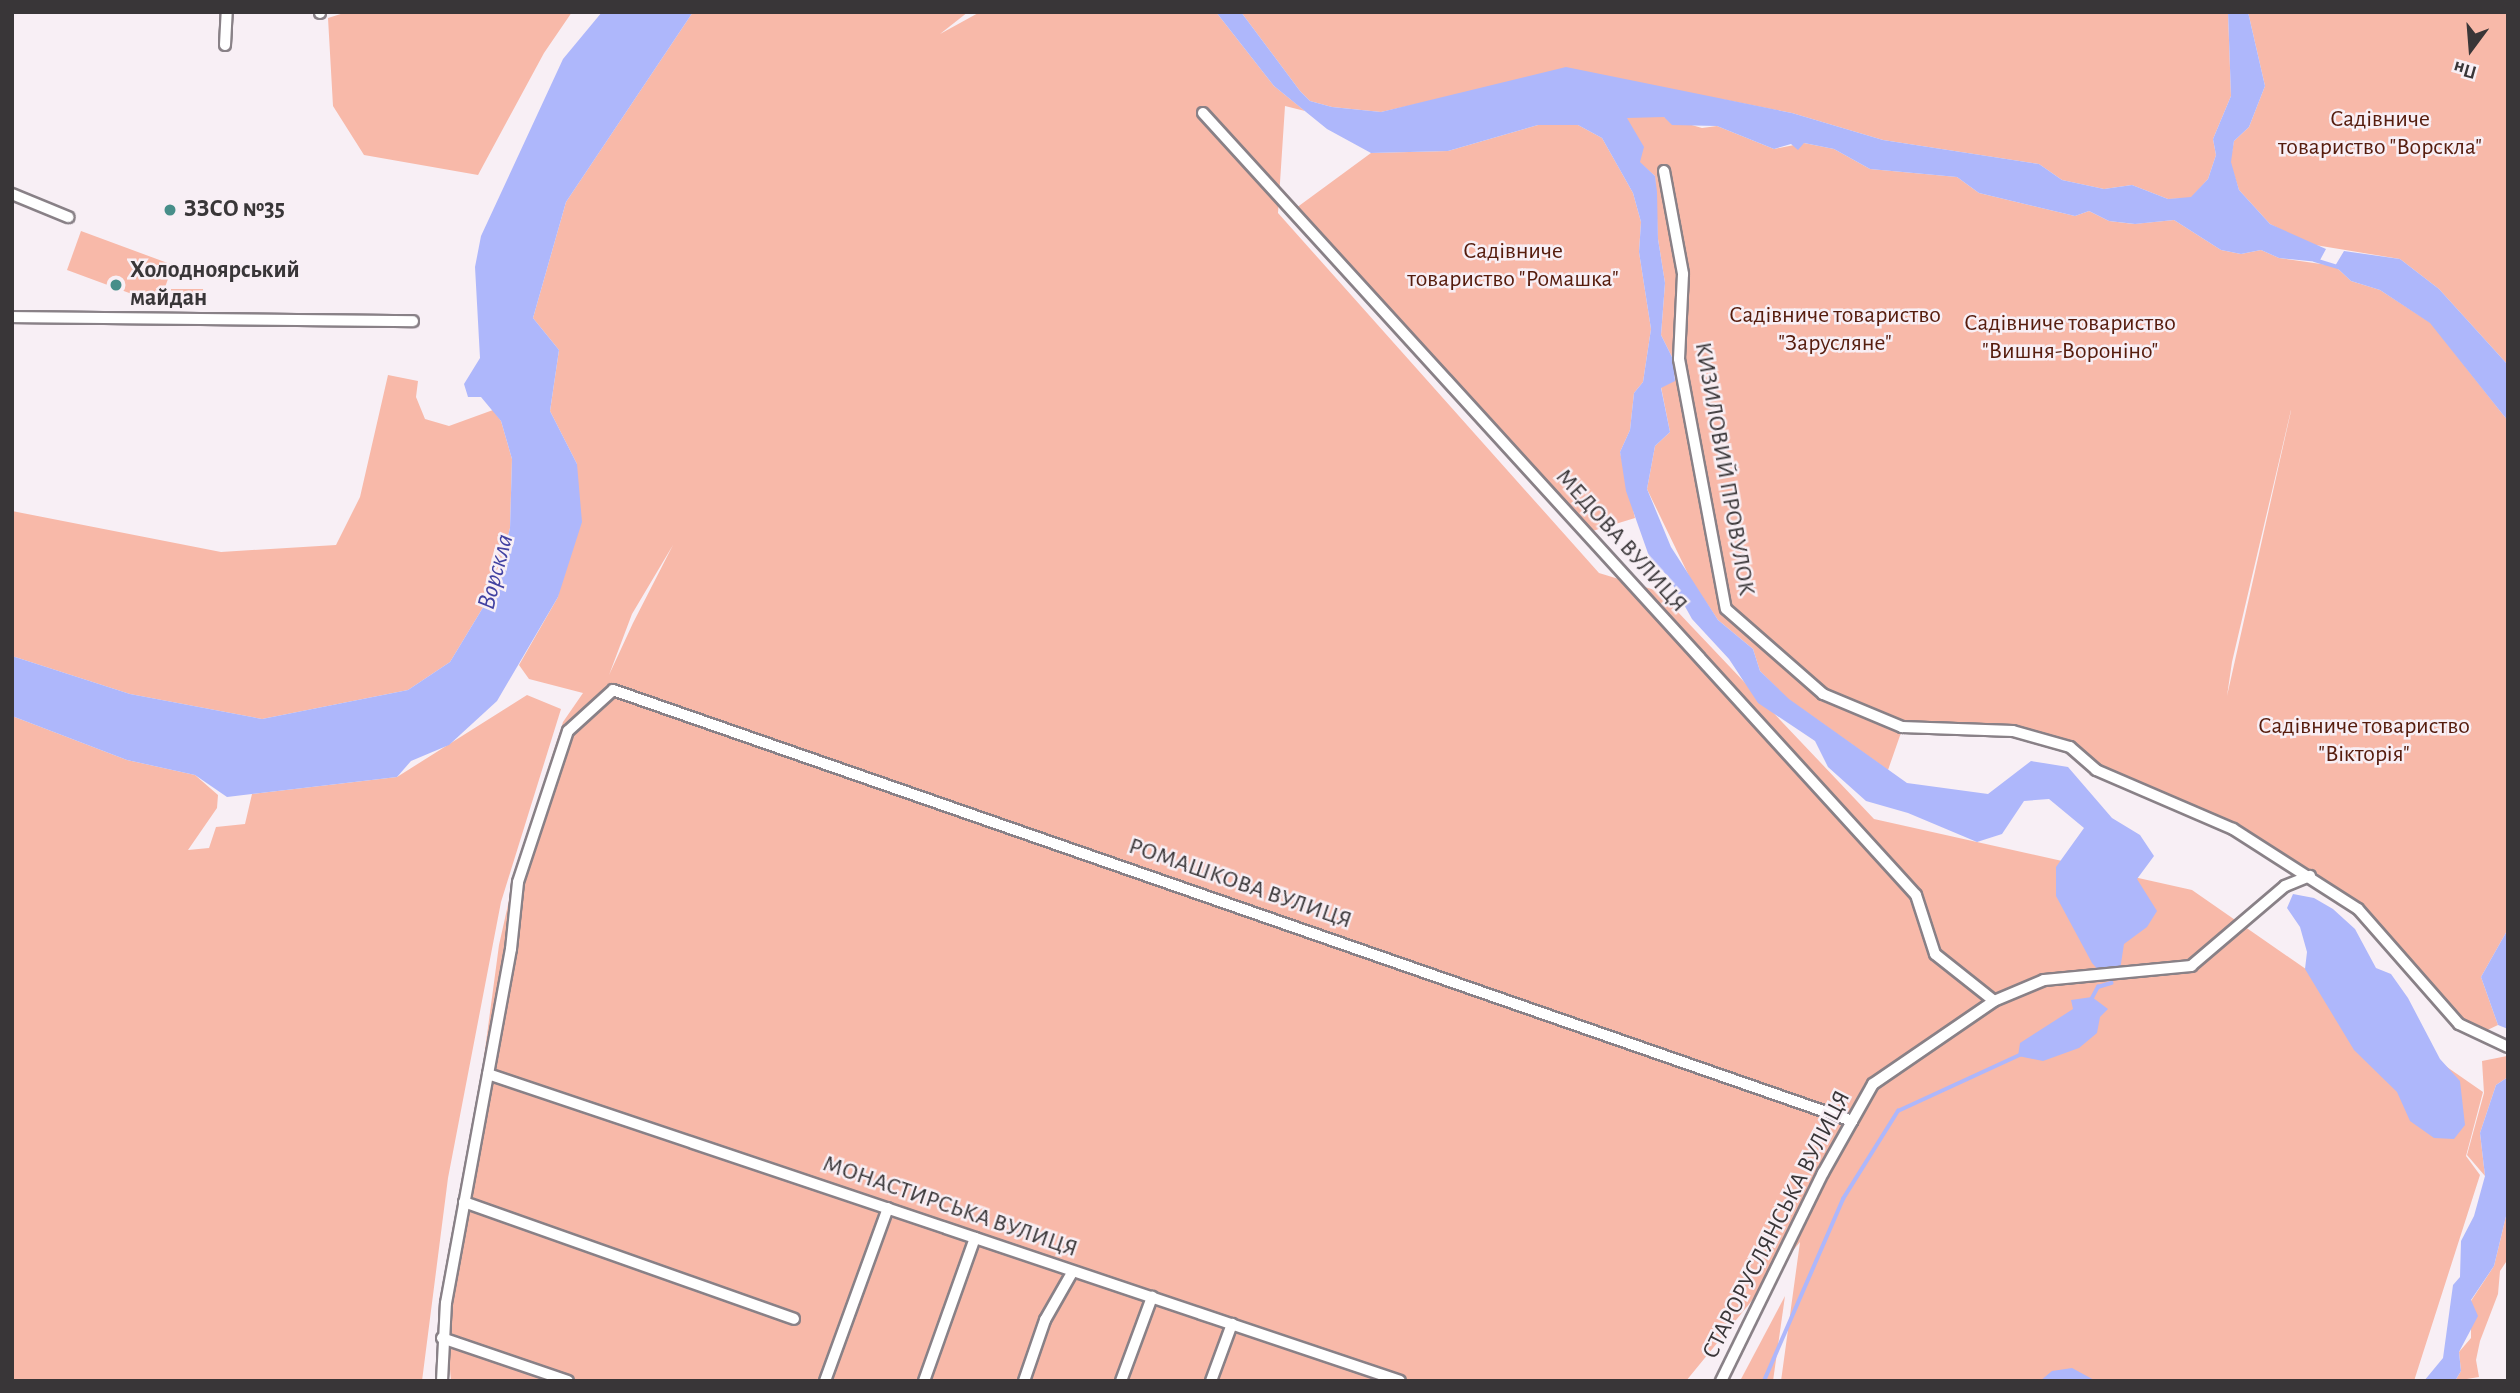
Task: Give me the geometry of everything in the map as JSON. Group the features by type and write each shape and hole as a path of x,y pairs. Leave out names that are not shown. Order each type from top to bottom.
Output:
{"street":[{"path":"225,45 227,12"},
{"name":"МЕДОВА ВУЛИЦЯ","path":"1203,113 1916,895 1935,954 1994,1001"},
{"name":"КИЗИЛОВИЙ ПРОВУЛОК","path":"1664,171 1682,274 1679,359 1726,609 1823,694 1902,727 2013,731 2070,747 2096,770 2233,830 2310,876 2358,909 2459,1024 2508,1047"},
{"path":"12,194 68,217"},
{"path":"12,317 413,321"},
{"name":"РОМАШКОВА ВУЛИЦЯ","path":"488,1074 518,882 568,731 613,690 1852,1121"},
{"name":"СТАРОРУСЛЯНСЬКА ВУЛИЦЯ","path":"1721,1381 1873,1084 1994,1001 2044,980 2191,966 2285,886 2310,876"},
{"path":"442,1381 442,1338 488,1074"},
{"name":"МОНАСТИРСЬКА ВУЛИЦЯ","path":"488,1074 1399,1381"},
{"path":"464,1202 794,1319"},
{"path":"825,1381 888,1208"},
{"path":"924,1381 975,1238"},
{"path":"1024,1381 1045,1320 1073,1271"},
{"path":"1121,1381 1152,1297"},
{"path":"1211,1381 1232,1324"},
{"path":"442,1338 568,1381"}],"green space":[{"path":"347,12 572,12 544,53 478,175 364,155 333,106 328,18"},
{"path":"693,12 968,12 940,34 980,12 1216,12 1274,86 1305,111 1285,106 1278,213 1599,573 1658,591 1874,819 2192,890 2483,1092 2466,1156 2480,1175 2414,1381 1781,1381 1800,1242 1686,1381 451,1381 447,1334 499,945 516,869 563,722 583,693 529,679 519,665 558,597 577,464 550,411 559,350 533,318 566,202","holes":["673,545 609,675 632,614"]},
{"path":"1241,12 2228,12 2231,96 2213,139 2216,155 2208,179 2191,198 2168,199 2132,185 2104,189 2062,180 2039,164 1883,140 1792,113 1721,99 1452,96 1381,112 1332,107 1310,101 1300,91"},
{"name":"Садівниче товариство \"Ворскла\"","path":"2248,12 2508,12 2508,365 2439,289 2400,259 2309,244 2270,224 2239,190 2230,162 2234,141 2249,127 2265,86"},
{"path":"1626,117 1664,117 1702,128 1717,126 1774,149 1804,143 1834,149 1870,169 1957,177 1979,193 2075,216 2089,211 2109,221 2134,224 2174,220 2221,250 2241,254 2261,250 2279,258 2335,266 2351,281 2380,290 2431,323 2508,421 2508,929 2481,977 2498,1025 2479,1034 2459,1024 2358,909 2233,829 2096,770 2070,747 2013,731 1903,727 1888,770 1788,699 1760,671 1753,649 1718,620 1690,578 1647,489 1655,446 1670,432 1661,387 1675,380 1673,359 1661,335 1665,283 1658,239 1655,176 1639,162","holes":["2291,410 2227,696 2232,662"]},
{"name":"Садівниче товариство \"Ромашка\"","path":"1538,125 1578,125 1602,138 1633,193 1641,222 1639,252 1651,329 1643,382 1634,393 1630,430 1620,452 1635,518 1586,533 1292,211 1371,153 1448,151"},
{"path":"81,231 173,265 159,304 67,270"},
{"path":"171,289 203,289 204,306 171,306"},
{"path":"388,375 418,381 416,397 425,419 449,426 493,410 501,421 512,459 510,528 496,586 450,662 408,690 262,719 130,694 12,656 12,511 221,552 336,545 360,497"},
{"path":"527,695 561,709 501,902 448,1178 422,1381 12,1381 12,716 127,760 195,775 218,795 217,808 188,850 209,848 216,827 245,824 252,794 397,777"},
{"path":"2507,1056 2508,1077 2496,1085 2480,1133 2485,1176 2467,1155 2484,1093 2482,1061"},
{"path":"2508,1208 2508,1259 2500,1271 2498,1294 2480,1341 2476,1360 2479,1377 2455,1381 2461,1371 2459,1352 2471,1338 2471,1301 2494,1266"},
{"path":"1785,1296 1773,1381 1740,1381"}],"water":[{"path":"602,12 693,12 566,202 533,318 559,350 550,411 577,464 582,522 558,597 497,701 449,745 411,761 397,777 227,797 195,775 127,760 12,716 12,656 130,694 262,719 408,690 450,662 496,586 510,528 512,459 501,421 481,397 468,397 464,384 480,358 475,267 481,236 563,59"},
{"path":"1216,12 1241,12 1300,91 1310,101 1332,107 1381,112 1566,67 1792,113 1883,140 2039,164 2062,180 2104,189 2132,185 2168,199 2191,197 2208,179 2216,155 2213,139 2231,96 2228,12 2248,12 2265,86 2249,127 2234,141 2231,162 2239,190 2270,224 2326,249 2319,262 2279,258 2261,250 2241,254 2221,250 2174,220 2135,224 2109,221 2089,211 2075,216 1979,193 1957,177 1870,169 1834,149 1804,143 1798,150 1791,144 1774,149 1717,126 1672,125 1664,117 1627,118 1644,147 1640,162 1655,176 1657,192 1658,239 1665,283 1661,335 1673,359 1675,381 1661,388 1670,432 1655,446 1647,489 1671,547 1718,620 1753,649 1760,671 1789,699 1907,783 1988,794 2031,761 2068,767 2112,818 2140,835 2154,856 2137,879 2157,911 2147,927 2124,944 2120,970 2100,972 2092,963 2056,896 2056,867 2084,828 2049,799 2024,801 2002,834 1977,842 1908,813 1866,801 1828,767 1815,741 1758,703 1729,659 1692,619 1668,576 1650,559 1626,491 1620,452 1630,430 1634,393 1643,382 1651,329 1639,252 1641,222 1633,193 1602,138 1578,125 1538,125 1448,151 1371,153 1327,129 1274,86"},
{"path":"2344,251 2400,259 2439,289 2508,365 2508,421 2430,323 2380,290 2351,281 2335,266"},
{"path":"2293,894 2314,898 2333,909 2355,929 2376,968 2391,974 2408,998 2440,1059 2460,1081 2465,1125 2454,1139 2434,1138 2410,1121 2397,1092 2354,1050 2305,969 2307,952 2300,927 2287,908"},
{"path":"2508,929 2508,1029 2498,1025 2481,977"},
{"path":"2092,997 2108,1009 2100,1017 2097,1033 2079,1048 2043,1061 2018,1056 2020,1043 2073,1009 2071,1000"},
{"path":"2508,1077 2508,1208 2494,1266 2471,1300 2478,1316 2459,1352 2461,1371 2455,1381 2424,1381 2443,1358 2453,1285 2460,1277 2461,1241 2474,1216 2485,1176 2480,1133 2496,1085"},
{"path":"2072,1368 2096,1381 2040,1381 2052,1371"}],"waterway":[{"path":"2315,260 2338,267"},
{"path":"2091,1000 2098,987 2111,983"},
{"path":"1764,1381 1843,1199 1898,1111 2020,1055"}],"place":[{"name":"ЗЗСО №35","path":"170,210"},
{"name":"Холодноярський майдан","path":"116,285"}],"park label":[{"name":"Садівниче товариство \"Зарусляне\"","path":"1835,330"},
{"name":"Садівниче товариство \"Вишня-Вороніно\"","path":"2070,338"},
{"name":"Садівниче товариство \"Вікторія\"","path":"2364,741"}],"water label":[{"name":"Ворскла","path":"496,572"}]}
